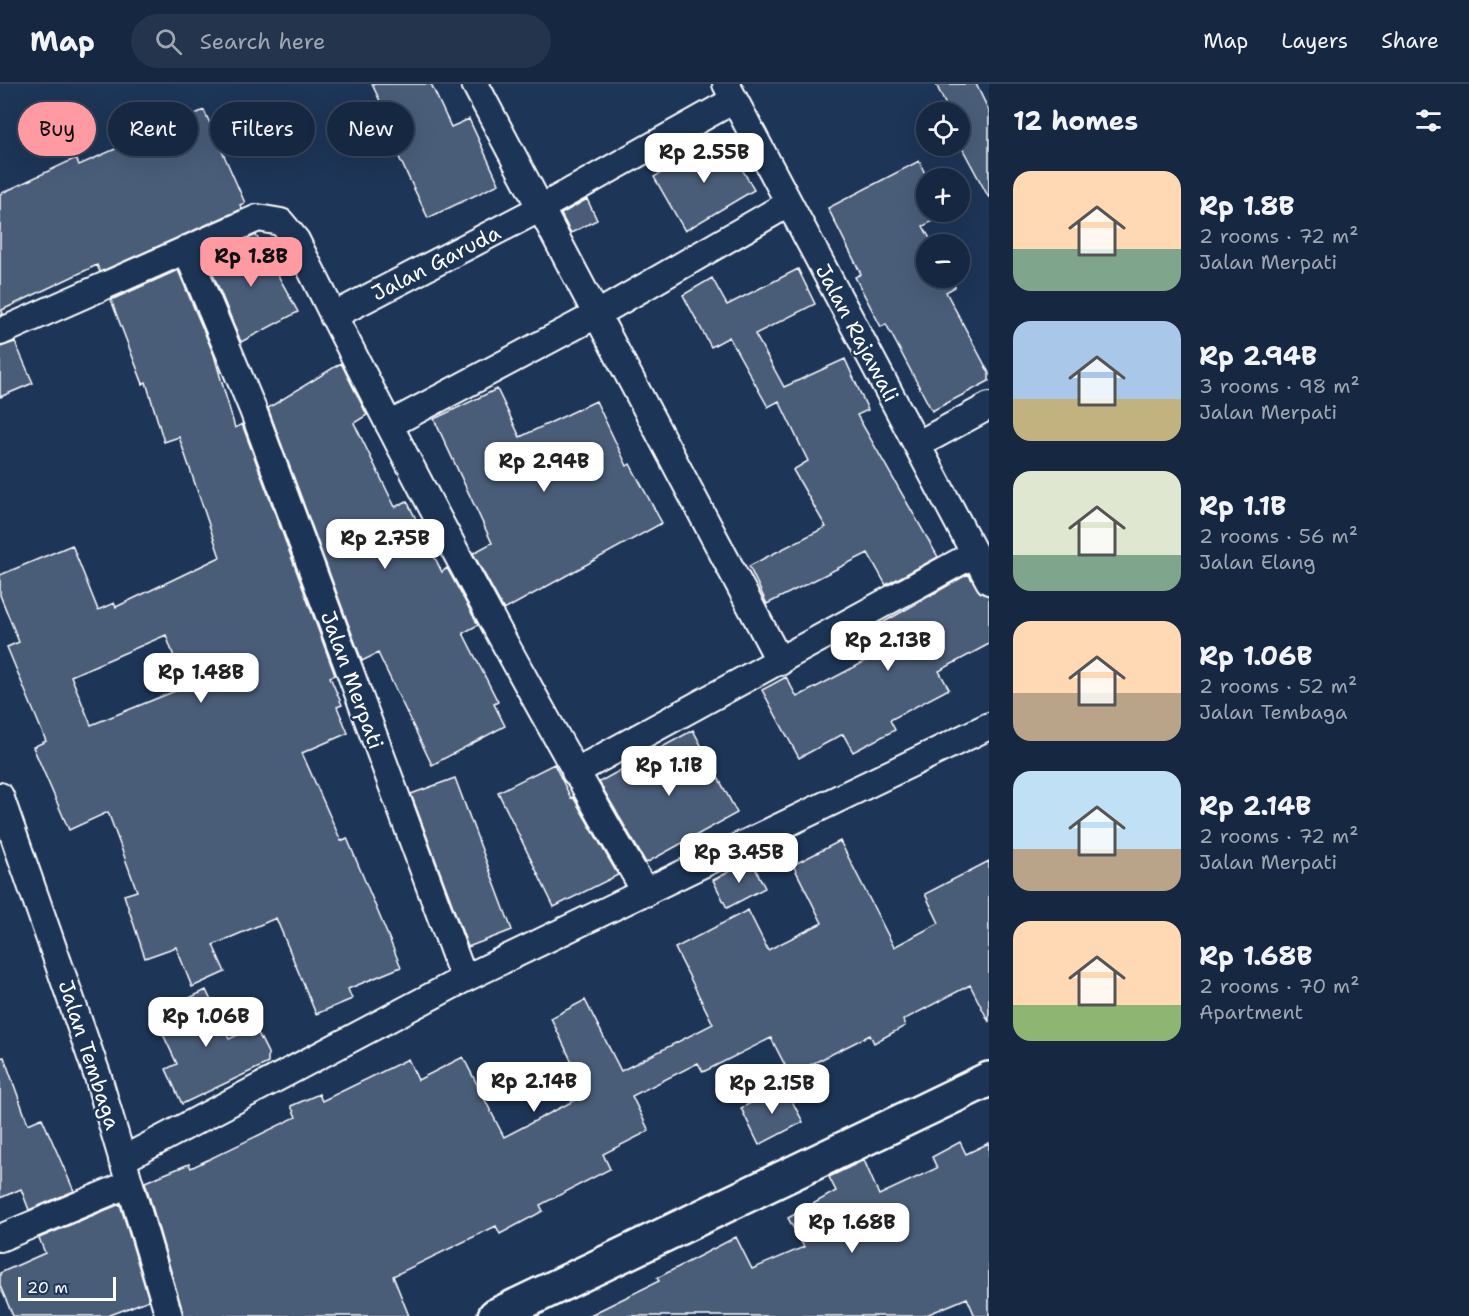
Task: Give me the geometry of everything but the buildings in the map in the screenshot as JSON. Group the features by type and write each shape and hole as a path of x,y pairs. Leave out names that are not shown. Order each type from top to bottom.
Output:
{"main road":[{"path":"495,1316 988,1083"}],"street":[{"path":"475,84 780,662"},
{"name":"Jalan Garuda","path":"333,316 539,209 730,92"},
{"name":"Jalan Rajawali","path":"730,92 989,581"},
{"path":"389,425 596,315 788,204"},
{"path":"0,332 258,218 281,222 296,240 389,425 575,772 646,893"},
{"name":"Jalan Merpati","path":"186,249 253,410 464,979"},
{"path":"917,445 989,406"},
{"path":"575,772 974,554"},
{"path":"0,1238 126,1172 464,979 989,726"},
{"name":"Jalan Tembaga","path":"0,796 98,1077 169,1316"}]}
